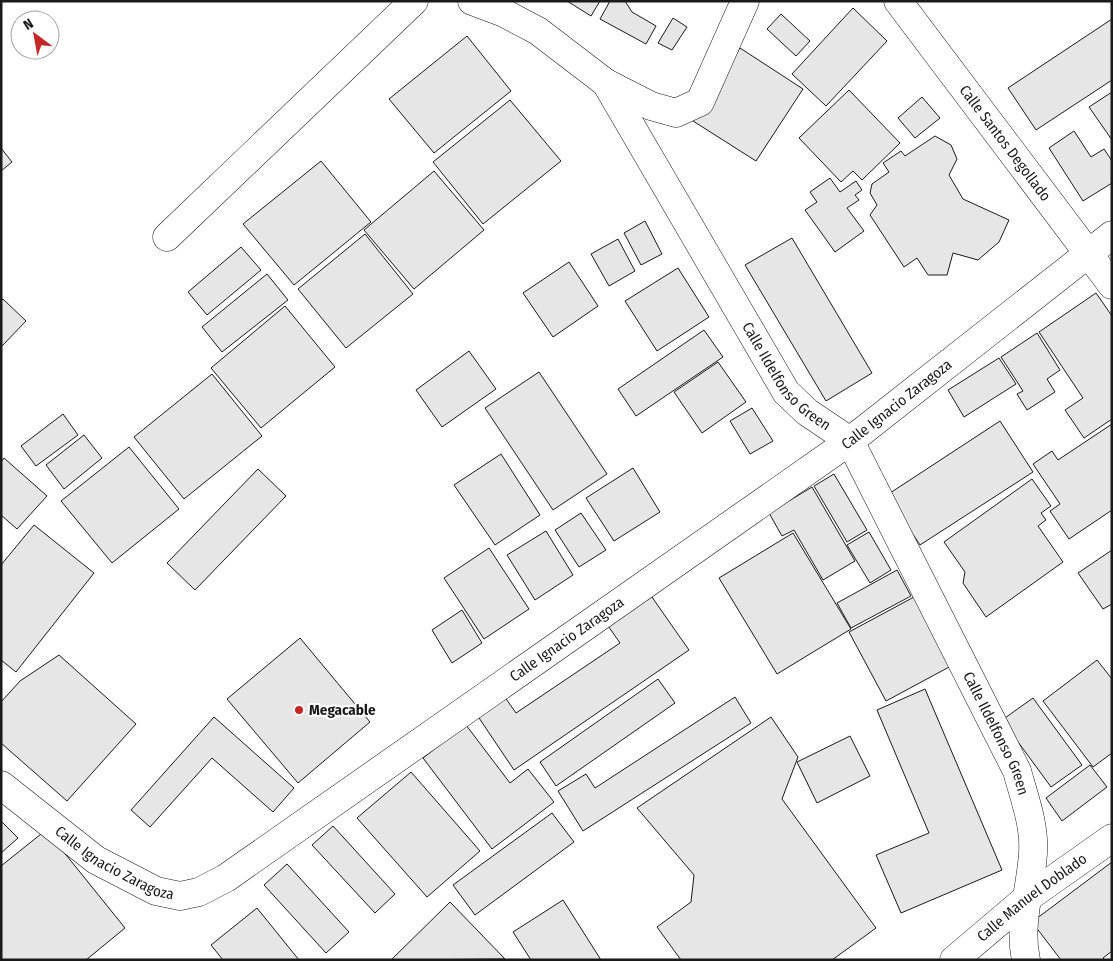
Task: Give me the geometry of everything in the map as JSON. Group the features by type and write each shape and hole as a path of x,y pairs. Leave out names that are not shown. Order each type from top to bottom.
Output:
{"street":[{"path":"168,237 414,1"},
{"name":"Calle Ildelfonso Green","path":"472,1 504,13 538,31 606,83 786,392 807,412 850,441 1017,771 1031,822 1033,852 1024,929 1026,960"},
{"path":"606,83 651,106 676,113 700,102 745,1"},
{"name":"Calle Santos Degollado","path":"898,1 1112,285"},
{"name":"Calle Ignacio Zaragoza","path":"1,785 96,860 156,891 180,896 199,892 226,878 850,441 1112,235"},
{"name":"Calle Manuel Doblado","path":"954,960 1027,898 1112,838"}],"building":[{"path":"567,1 600,1 591,16"},
{"path":"610,1 625,1 632,12 656,26 646,44 600,19"},
{"path":"853,8 887,41 826,106 792,74"},
{"path":"781,14 810,41 796,56 767,29"},
{"path":"673,18 687,27 672,50 658,43"},
{"path":"1112,19 1112,80 1036,130 1008,88"},
{"path":"467,36 511,91 434,153 389,99"},
{"path":"740,48 803,89 756,161 693,121"},
{"path":"849,90 900,143 862,180 853,171 841,182 799,138"},
{"path":"1112,92 1112,140 1089,107"},
{"path":"922,97 940,118 915,138 898,118"},
{"path":"510,100 561,161 483,224 433,162"},
{"path":"1074,131 1091,157 1104,149 1112,161 1112,183 1083,201 1049,148"},
{"path":"935,136 951,145 957,159 949,175 963,199 1009,220 999,242 978,260 953,253 947,275 928,275 917,258 904,267 870,215 877,205 870,193 872,184 889,172 883,163 901,151 905,156"},
{"path":"1,148 12,162 1,171"},
{"path":"321,161 371,222 294,285 243,224"},
{"path":"434,171 484,230 414,289 364,230"},
{"path":"830,178 840,192 856,181 862,190 855,195 859,200 847,208 864,231 835,252 805,210 817,202 810,192"},
{"path":"645,221 662,254 641,265 624,233"},
{"path":"365,234 413,294 346,348 298,289"},
{"path":"792,238 872,373 826,401 745,265"},
{"path":"618,239 635,271 609,286 591,254"},
{"path":"241,247 261,270 207,315 188,292"},
{"path":"569,262 598,306 553,337 523,293"},
{"path":"678,268 709,317 657,351 625,301"},
{"path":"267,274 288,300 222,352 202,327"},
{"path":"1096,293 1112,316 1112,419 1084,438 1065,410 1083,398 1039,332"},
{"path":"3,299 26,321 1,347 1,301"},
{"path":"285,306 335,367 261,428 211,368"},
{"path":"704,330 723,357 636,416 618,389"},
{"path":"1037,333 1060,370 1047,379 1055,392 1027,410 1017,394 1023,391 1001,357"},
{"path":"469,351 496,389 442,427 416,390"},
{"path":"999,358 1016,384 964,417 948,390"},
{"path":"718,362 746,402 702,433 674,392"},
{"path":"539,372 607,474 553,510 485,408"},
{"path":"212,374 262,436 184,499 134,437"},
{"path":"752,408 773,441 750,454 730,421"},
{"path":"63,414 78,435 36,466 21,446"},
{"path":"1000,421 1033,472 920,545 887,495"},
{"path":"1112,424 1112,510 1069,539 1050,511 1060,504 1033,464 1052,451 1058,460"},
{"path":"84,435 102,458 64,489 46,465"},
{"path":"129,447 179,509 112,563 61,501"},
{"path":"501,454 540,515 495,545 454,485"},
{"path":"4,458 47,496 17,529 1,515 1,462"},
{"path":"633,468 660,512 614,541 586,498"},
{"path":"258,469 286,496 195,590 167,563"},
{"path":"834,474 867,530 847,542 814,486"},
{"path":"1032,479 1051,506 1041,513 1046,520 1038,526 1063,562 986,617 963,583 965,572 944,542"},
{"path":"812,487 855,561 823,580 794,530 782,536 769,513"},
{"path":"581,513 606,550 579,567 555,530"},
{"path":"34,525 94,573 16,672 1,660 1,565"},
{"path":"546,531 573,575 535,600 507,555"},
{"path":"869,532 891,570 870,583 847,545"},
{"path":"793,533 851,629 777,674 719,578"},
{"path":"489,548 529,609 484,639 444,578"},
{"path":"1112,550 1112,604 1103,609 1078,573"},
{"path":"897,570 911,596 851,628 837,603"},
{"path":"647,590 689,650 514,770 475,712 502,693 516,713 620,643 604,620"},
{"path":"914,597 951,666 886,701 849,632"},
{"path":"462,610 482,643 452,663 432,630"},
{"name":"Megacable","path":"300,638 370,722 298,783 227,699"},
{"path":"59,655 136,724 67,801 1,743 1,702 20,681"},
{"path":"1097,660 1112,679 1112,753 1093,767 1043,701"},
{"path":"658,679 675,703 556,786 540,762"},
{"path":"925,689 1002,870 901,913 876,855 929,833 877,710"},
{"path":"735,697 751,723 583,831 558,791 586,774 595,788"},
{"path":"1033,698 1082,765 1051,787 1002,720"},
{"path":"214,717 294,788 273,812 212,758 150,827 131,810"},
{"path":"771,717 798,757 782,799 876,928 832,960 681,960 657,927 691,902 694,875 637,808"},
{"path":"466,725 510,783 528,769 554,802 492,849 423,758"},
{"path":"850,736 870,776 817,803 797,762"},
{"path":"1090,765 1107,787 1062,821 1046,798"},
{"path":"411,772 480,851 427,897 357,818"},
{"path":"552,813 574,842 475,915 453,885"},
{"path":"1,821 18,838 1,853"},
{"path":"333,826 395,894 375,913 312,845"},
{"path":"46,830 125,928 86,960 1,960 1,866"},
{"path":"1112,862 1112,951 1103,958 1105,960 1061,960 1032,922"},
{"path":"287,864 349,932 326,953 264,885"},
{"path":"563,900 601,960 531,960 513,932"},
{"path":"450,902 505,959 391,960"},
{"path":"257,908 299,960 223,960 211,945"}],"place":[{"name":"Megacable","path":"299,710"}]}
